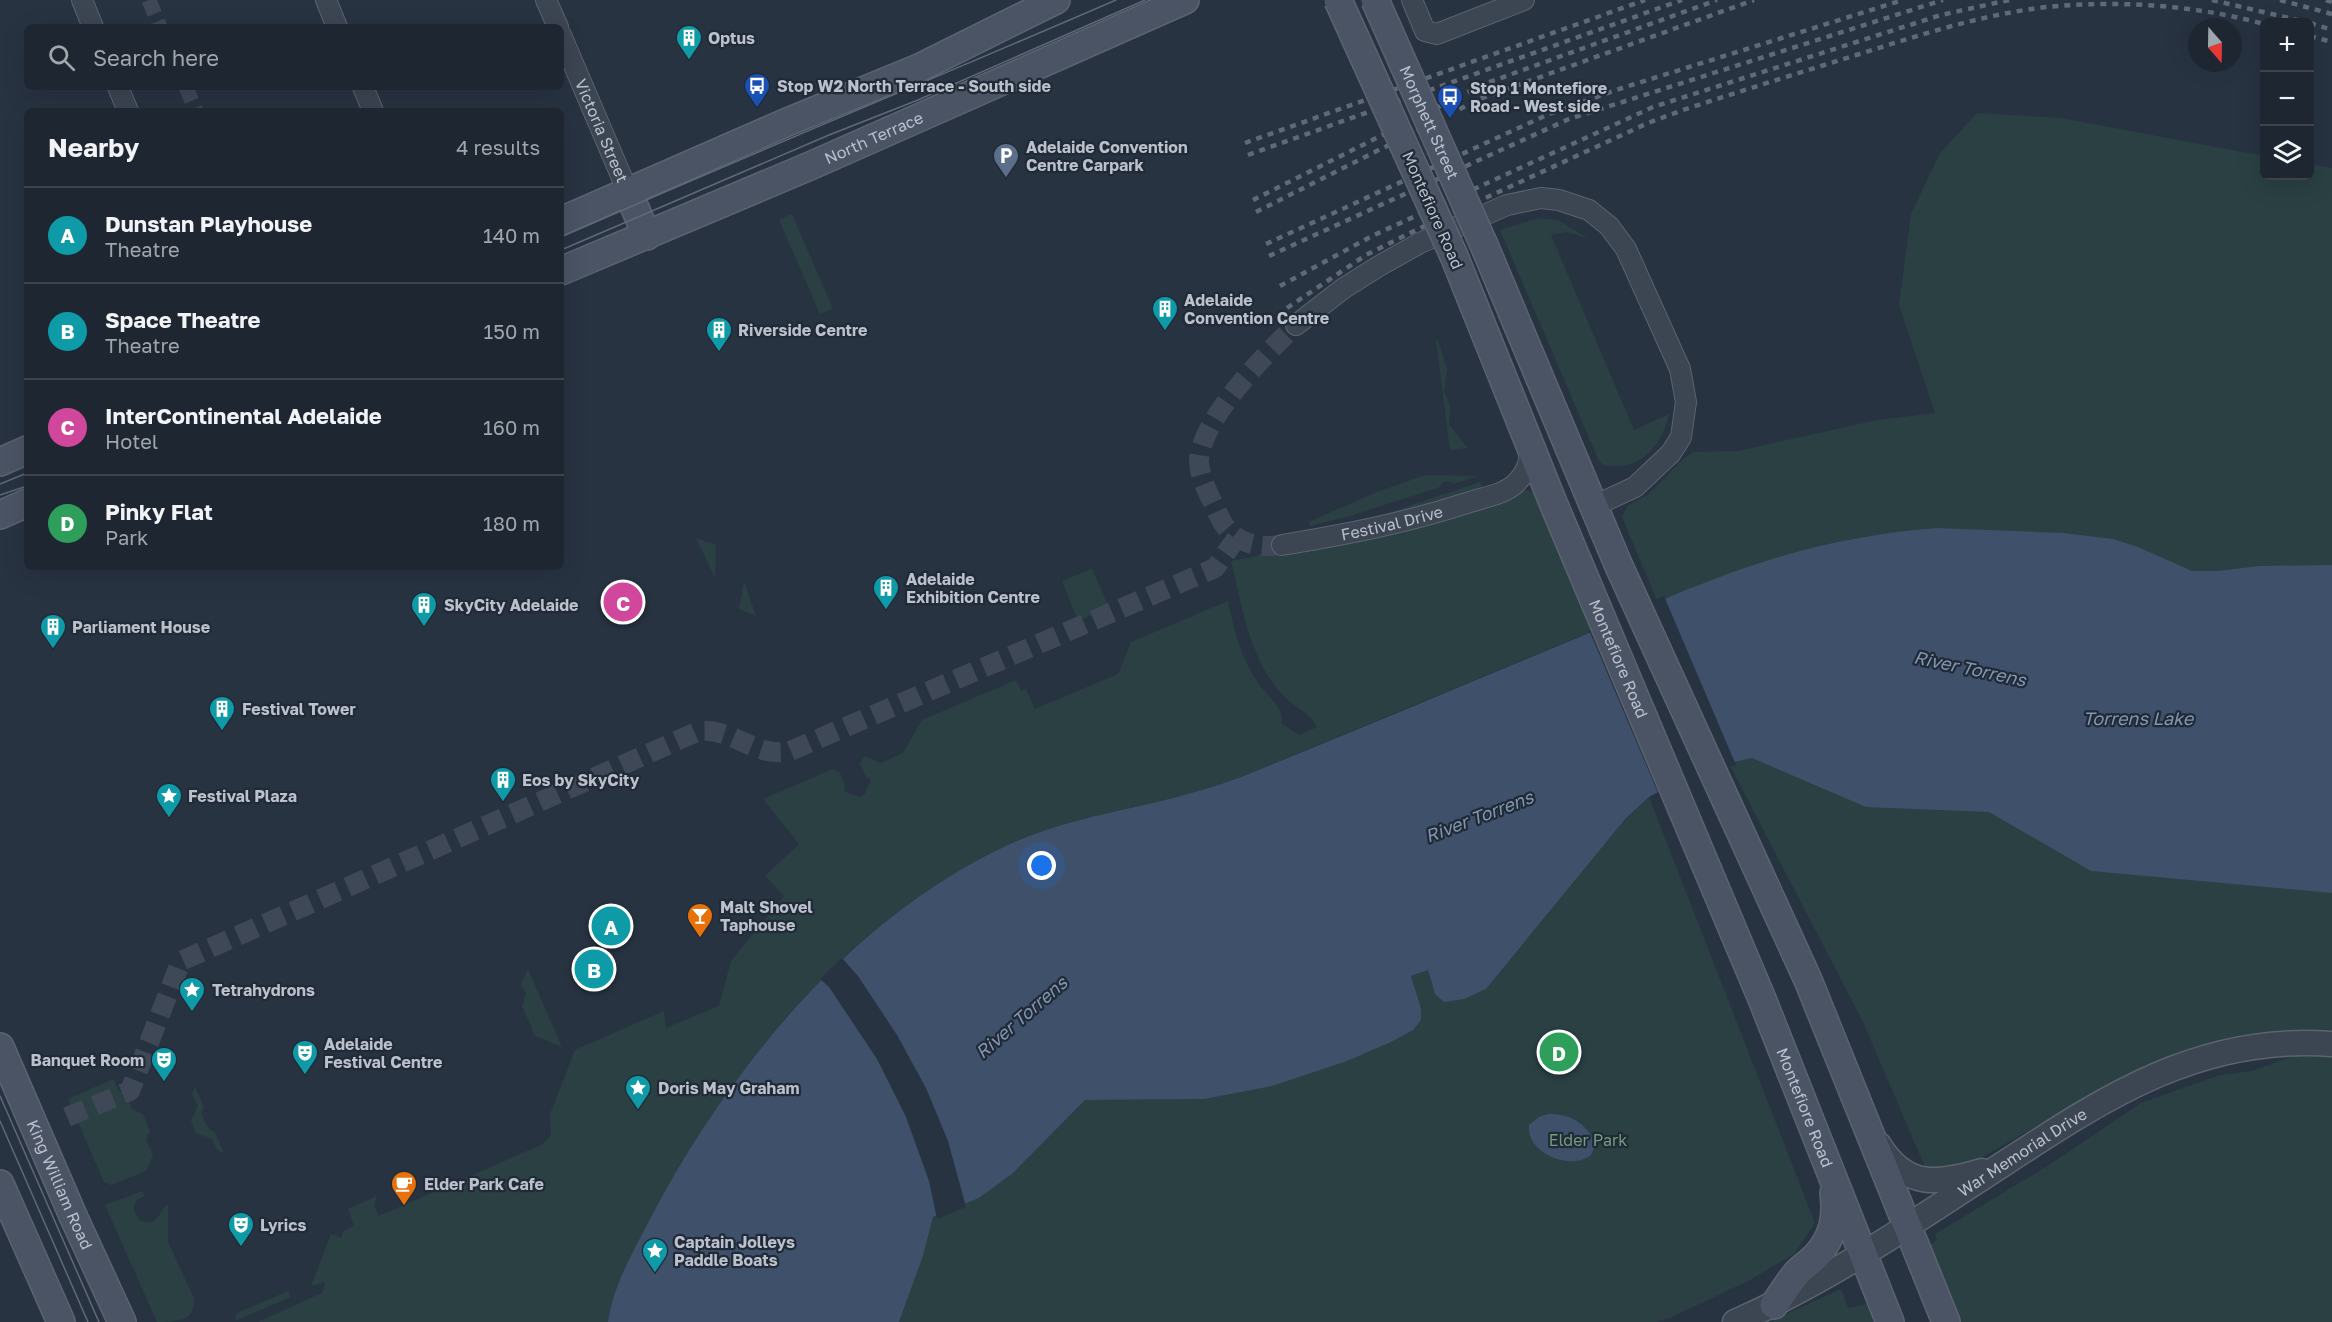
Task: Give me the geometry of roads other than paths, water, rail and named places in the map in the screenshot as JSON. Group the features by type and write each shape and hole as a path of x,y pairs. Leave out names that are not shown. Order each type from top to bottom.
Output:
{"main road":[{"path":"564,220 785,123 921,67 1056,0"},
{"name":"North Terrace","path":"564,270 647,236 1185,0"},
{"name":"Montefiore Road","path":"1338,0 1454,256 1554,505 1762,999 1890,1322"},
{"name":"Morphett Street","path":"1375,0 1484,245"},
{"path":"628,192 647,236"},
{"name":"Montefiore Road","path":"1484,245 1618,564 1808,980 1946,1322"},
{"path":"0,462 24,451"},
{"path":"0,515 24,504"},
{"name":"King William Road","path":"0,1047 9,1095 122,1322"},
{"path":"1774,1305 1797,1273 1818,1254 1834,1225 1836,1208 1828,1165"},
{"path":"0,1184 61,1322"}],"street":[{"path":"82,0 92,24"},
{"path":"326,0 336,24"},
{"name":"Victoria Street","path":"546,0 557,24"},
{"path":"1413,0 1425,31 1437,34 1524,0"},
{"name":"Victoria Street","path":"564,41 628,192"},
{"path":"119,90 127,108"},
{"path":"364,90 372,108"},
{"path":"1296,325 1344,288 1390,260 1420,243 1507,205 1541,198 1559,200 1589,210 1609,226 1626,249 1680,369 1686,402 1681,437 1671,453 1635,487 1594,506"},
{"name":"Festival Drive","path":"1282,545 1356,533 1418,519 1501,492 1515,484 1527,470 1530,462 1530,441"},
{"name":"Festival Drive","path":"1501,492 1533,491 1547,497 1554,505"},
{"name":"War Memorial Drive","path":"1735,1322 1774,1305 1863,1255 2109,1098 2163,1071 2246,1048 2295,1043 2332,1044"},
{"path":"1867,1126 1891,1162 1907,1175 1915,1178 1952,1179 2004,1164"}],"water":[{"name":"Torrens Lake","path":"1937,528 2063,533 2113,539 2138,547 2192,571 2218,571 2259,566 2332,565 2332,893 2091,871 1989,812 1866,807 1752,758 1698,770 1649,797 1626,818 1486,989 1464,999 1444,1002 1435,994 1428,970 1411,976 1421,1008 1421,1020 1413,1030 1391,1042 1347,1061 1272,1086 1204,1099 1085,1100 1012,1174 979,1198 933,1217 923,1256 899,1322 608,1322 619,1281 682,1161 718,1106 758,1052 801,1001 848,954 899,911 953,874 1033,834 1080,820 1174,798 1241,777 1728,574 1786,555 1846,540"},
{"path":"1548,1114 1564,1115 1578,1121 1592,1138 1595,1146 1591,1155 1572,1161 1551,1157 1542,1151 1530,1135 1529,1125 1539,1117"}],"tunnel":[{"path":"149,0 159,24"},
{"path":"187,90 195,108"},
{"path":"1282,545 1252,544 1229,531 1206,489 1199,462 1202,445 1222,408 1253,369 1296,325"},
{"path":"67,1117 130,1091 181,961 699,731 722,734 766,751 790,751 1215,568 1236,539"}],"tram line":[{"path":"564,236 1116,0"},
{"path":"564,249 829,135 918,100 1145,0"},
{"path":"0,484 24,474"},
{"path":"0,495 24,487"},
{"path":"0,1096 99,1322"},
{"path":"0,1121 88,1322"}],"railway":[{"path":"1245,143 1645,0"},
{"path":"1248,155 1682,0"},
{"path":"1253,200 1484,84 1717,0"},
{"path":"1256,212 1482,98 1754,0"},
{"path":"1266,244 1549,114 1619,89 1903,0"},
{"path":"1269,256 1569,119 1943,0"},
{"path":"1280,286 1372,236 1653,107 1941,15 2009,0"},
{"path":"2212,0 2289,18"},
{"path":"2280,0 2332,14"},
{"path":"2326,0 2332,2"},
{"path":"1287,308 1366,255 1648,123 1933,31 2024,10 2102,4 2184,8 2260,23"},
{"path":"2314,24 2332,30"},
{"path":"2314,37 2332,42"}],"place":[{"name":"Optus","path":"689,61"},
{"name":"Stop W2 North Terrace - South side","path":"757,109"},
{"name":"Stop 1 Montefiore Road - West side","path":"1450,120"},
{"name":"Adelaide Convention Centre Carpark","path":"1006,179"},
{"name":"Adelaide Convention Centre","path":"1165,332"},
{"name":"Riverside Centre","path":"719,353"},
{"name":"InterContinental Adelaide","path":"623,602"},
{"name":"Adelaide Exhibition Centre","path":"886,611"},
{"name":"SkyCity Adelaide","path":"424,628"},
{"name":"Parliament House","path":"53,650"},
{"name":"Festival Tower","path":"222,732"},
{"name":"Eos by SkyCity","path":"503,803"},
{"name":"Festival Plaza","path":"169,819"},
{"name":"Dunstan Playhouse","path":"611,926"},
{"name":"Malt Shovel Taphouse","path":"700,939"},
{"name":"Space Theatre","path":"594,969"},
{"name":"Tetrahydrons","path":"192,1013"},
{"name":"Pinky Flat","path":"1559,1052"},
{"name":"Adelaide Festival Centre","path":"305,1076"},
{"name":"Banquet Room","path":"164,1083"},
{"name":"Doris May Graham","path":"638,1111"},
{"name":"Elder Park Cafe","path":"404,1207"},
{"name":"Lyrics","path":"241,1248"},
{"name":"Captain Jolleys Paddle Boats","path":"655,1274"}],"water label":[{"name":"River Torrens","path":"1970,668"},
{"name":"River Torrens","path":"1479,816"},
{"name":"River Torrens","path":"1021,1017"}],"park label":[{"name":"Elder Park","path":"1588,1140"}]}
